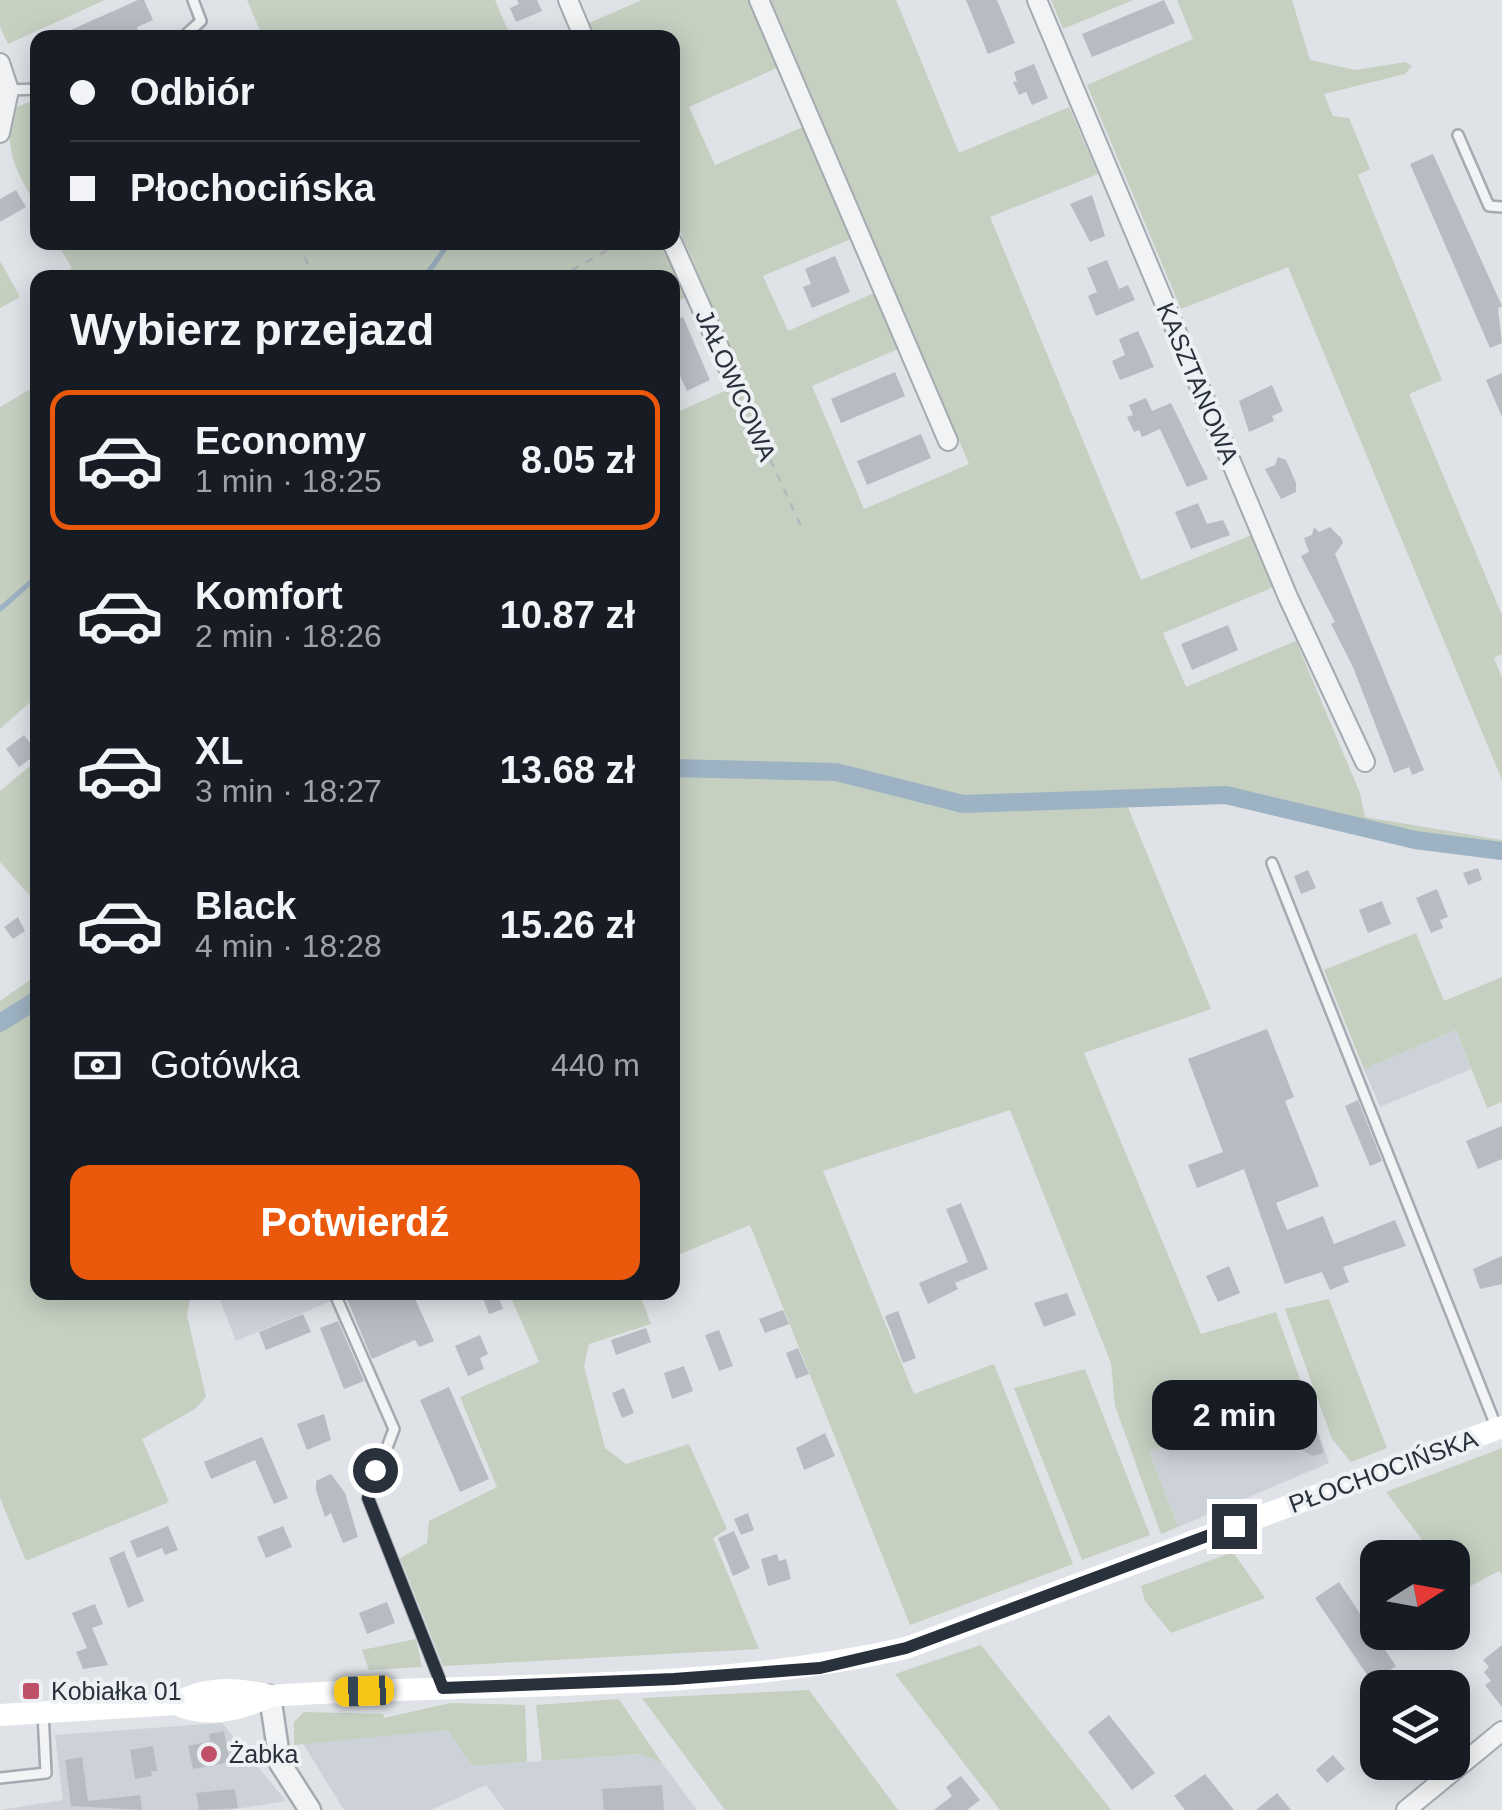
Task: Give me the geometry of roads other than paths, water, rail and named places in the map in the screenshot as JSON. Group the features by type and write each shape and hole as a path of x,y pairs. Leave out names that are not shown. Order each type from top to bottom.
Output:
{"main road":[{"name":"PŁOCHOCIŃSKA","path":"0,1715 176,1704 195,1694 236,1690 270,1696 674,1679 820,1668 906,1648 1500,1428"}],"street":[{"path":"568,0 581,30"},
{"path":"760,0 948,441"},
{"name":"KASZTANOWA","path":"1037,0 1288,597 1364,762"},
{"path":"0,133 9,90 1,65"},
{"name":"JAŁOWCOWA","path":"676,250 730,372"},
{"path":"270,1696 280,1763 310,1810"},
{"path":"1406,1810 1502,1731"}],"lane":[{"path":"191,30 201,21 192,0"},
{"path":"9,90 30,89"},
{"path":"1458,135 1489,206 1502,208"},
{"path":"1272,863 1500,1428"},
{"path":"338,1300 394,1428 368,1498 443,1688"},
{"path":"0,1778 46,1773 43,1712"}],"waterway":[{"path":"430,270 444,250"},
{"path":"0,609 30,583"},
{"path":"680,768 836,772 963,804 1226,795 1415,840 1502,851"},
{"path":"0,1023 30,1004"}],"place":[{"name":"Kobiałka 01","path":"31,1691"},
{"name":"Żabka","path":"209,1754"}]}
